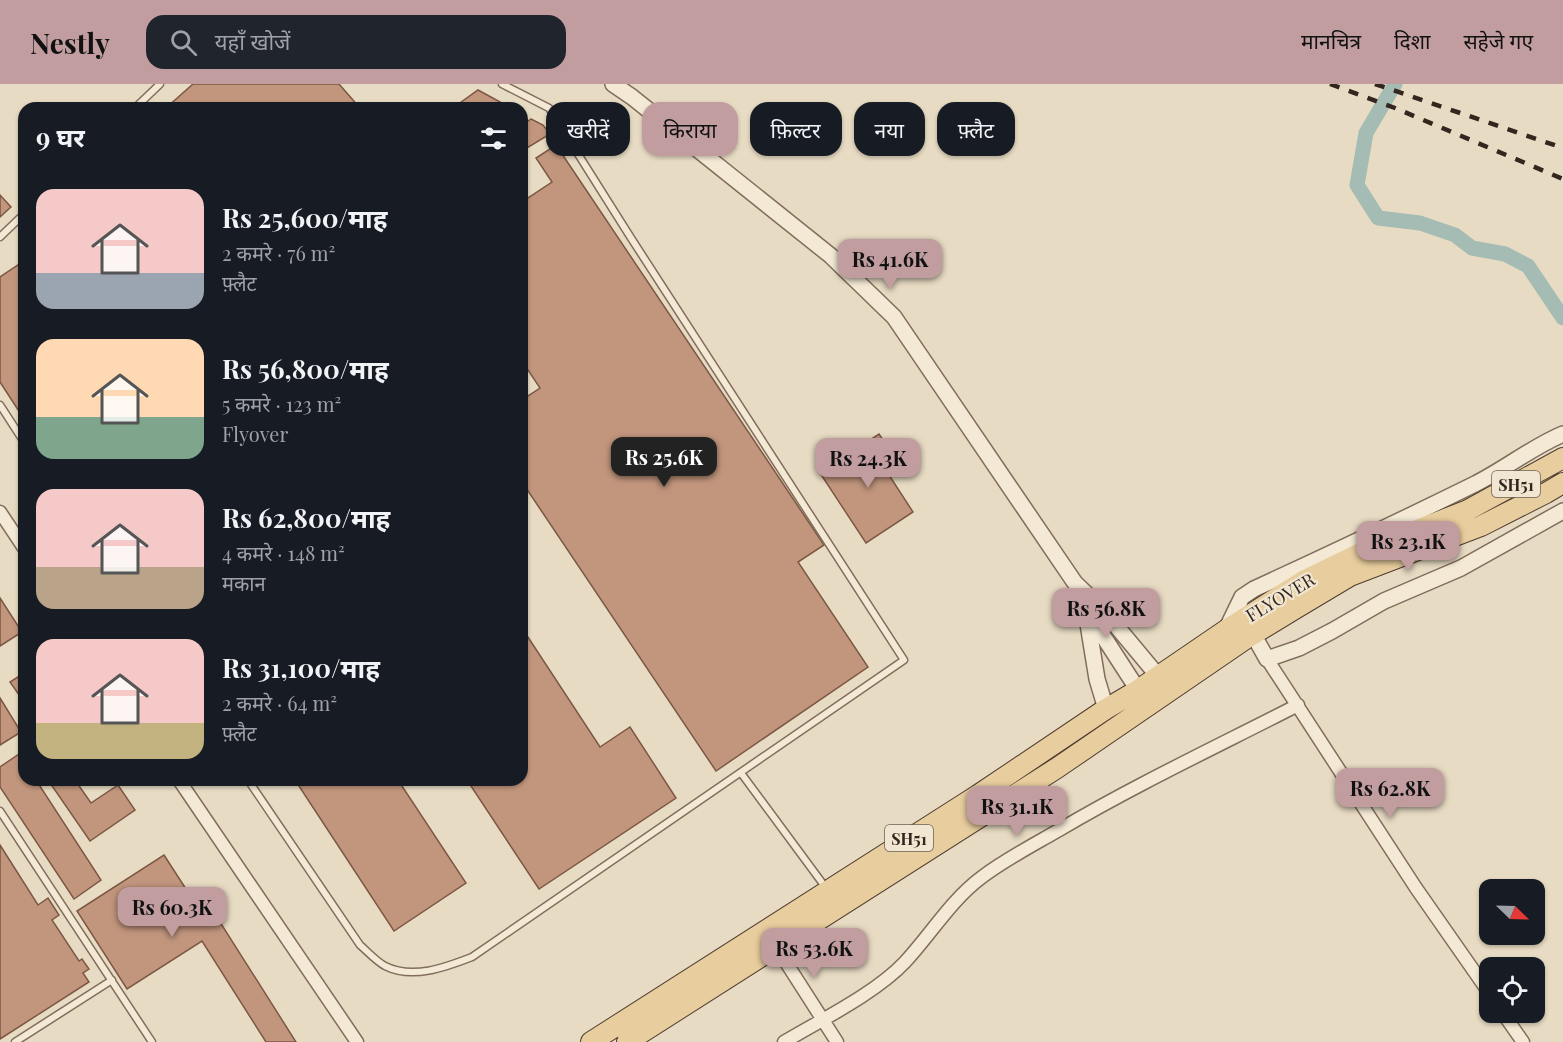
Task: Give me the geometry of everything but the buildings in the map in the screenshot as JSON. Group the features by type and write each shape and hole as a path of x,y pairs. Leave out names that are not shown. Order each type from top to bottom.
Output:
{"main road":[{"name":"FLYOVER","path":"1226,630 1305,580 1369,549 1468,510 1563,458"},
{"name":"FLYOVER","path":"1253,634 1350,576 1481,526 1563,483"},
{"name":"SH51","path":"627,1042 771,939 827,890 978,795 1226,630"},
{"name":"SH51","path":"591,1042 771,939 1057,768 1253,634"}],"street":[{"path":"613,84 831,256 894,317 1075,582 1104,610 1158,676"},
{"path":"1226,630 1242,597 1254,589 1477,483 1563,434"},
{"path":"0,512 18,539"},
{"path":"1268,659 1299,648 1384,601 1461,568 1563,512"},
{"path":"1075,582 1085,608 1097,680 1106,709"},
{"path":"1085,608 1138,690"},
{"path":"1253,634 1416,888 1479,978"},
{"path":"784,1042 891,975 904,963 954,903 979,879 1002,863 1093,810 1298,705"},
{"path":"184,786 357,1042"},
{"path":"771,939 837,1042"},
{"path":"1510,1023 1523,1042"}],"lane":[{"path":"141,102 160,84"},
{"path":"252,786 360,945 386,966 405,971 437,970 472,957 904,660 549,108 502,84"},
{"path":"0,237 18,220"},
{"path":"0,405 18,433"},
{"path":"741,772 827,890"},
{"path":"0,811 152,1042"},
{"path":"15,1042 111,980"}],"waterway":[{"path":"1395,84 1366,133 1357,185 1378,218 1420,223 1455,235 1472,248 1505,254 1528,266 1563,318"}],"railway":[{"path":"1330,84 1395,108 1563,179"},
{"path":"1375,84 1563,148"}]}
